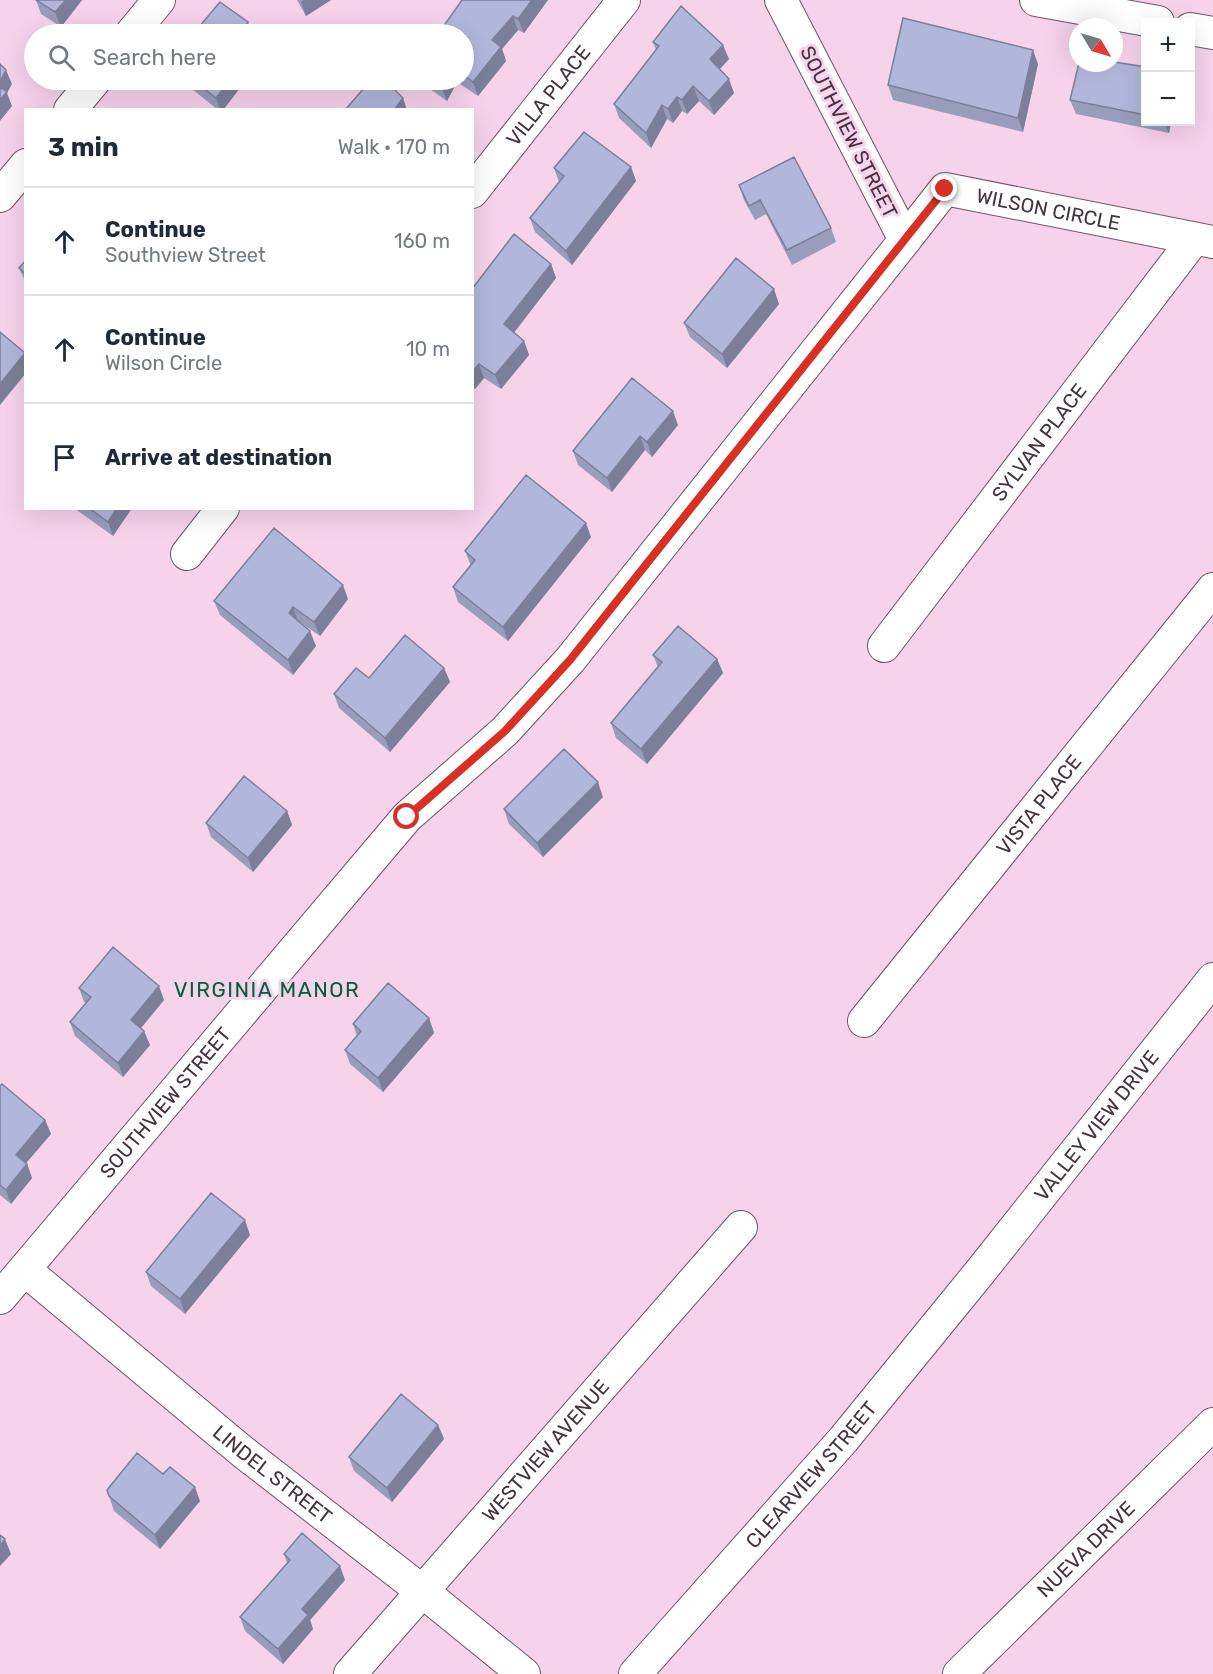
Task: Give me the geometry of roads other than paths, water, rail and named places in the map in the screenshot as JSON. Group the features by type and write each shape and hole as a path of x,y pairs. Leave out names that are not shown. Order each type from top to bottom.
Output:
{"street":[{"path":"139,24 159,0"},
{"name":"VILLA PLACE","path":"474,189 624,0"},
{"name":"SOUTHVIEW STREET","path":"0,1298 407,817 505,731 570,660 905,240 781,0"},
{"path":"1036,0 1141,19"},
{"path":"1195,29 1213,33"},
{"path":"72,108 87,90"},
{"path":"0,196 24,167"},
{"name":"WILSON CIRCLE","path":"905,240 945,189 1204,240"},
{"name":"SYLVAN PLACE","path":"884,646 1204,240"},
{"path":"187,554 221,510"},
{"name":"VISTA PLACE","path":"864,1022 1213,589"},
{"name":"VALLEY VIEW DRIVE","path":"980,1272 1213,980"},
{"name":"WESTVIEW AVENUE","path":"350,1674 741,1227"},
{"name":"LINDEL STREET","path":"25,1270 243,1452 422,1591 524,1674"},
{"name":"CLEARVIEW STREET","path":"635,1674 843,1440 980,1272"},
{"name":"NUEVA DRIVE","path":"959,1674 1213,1424"}],"district":[{"name":"VIRGINIA MANOR","path":"267,990"}]}
